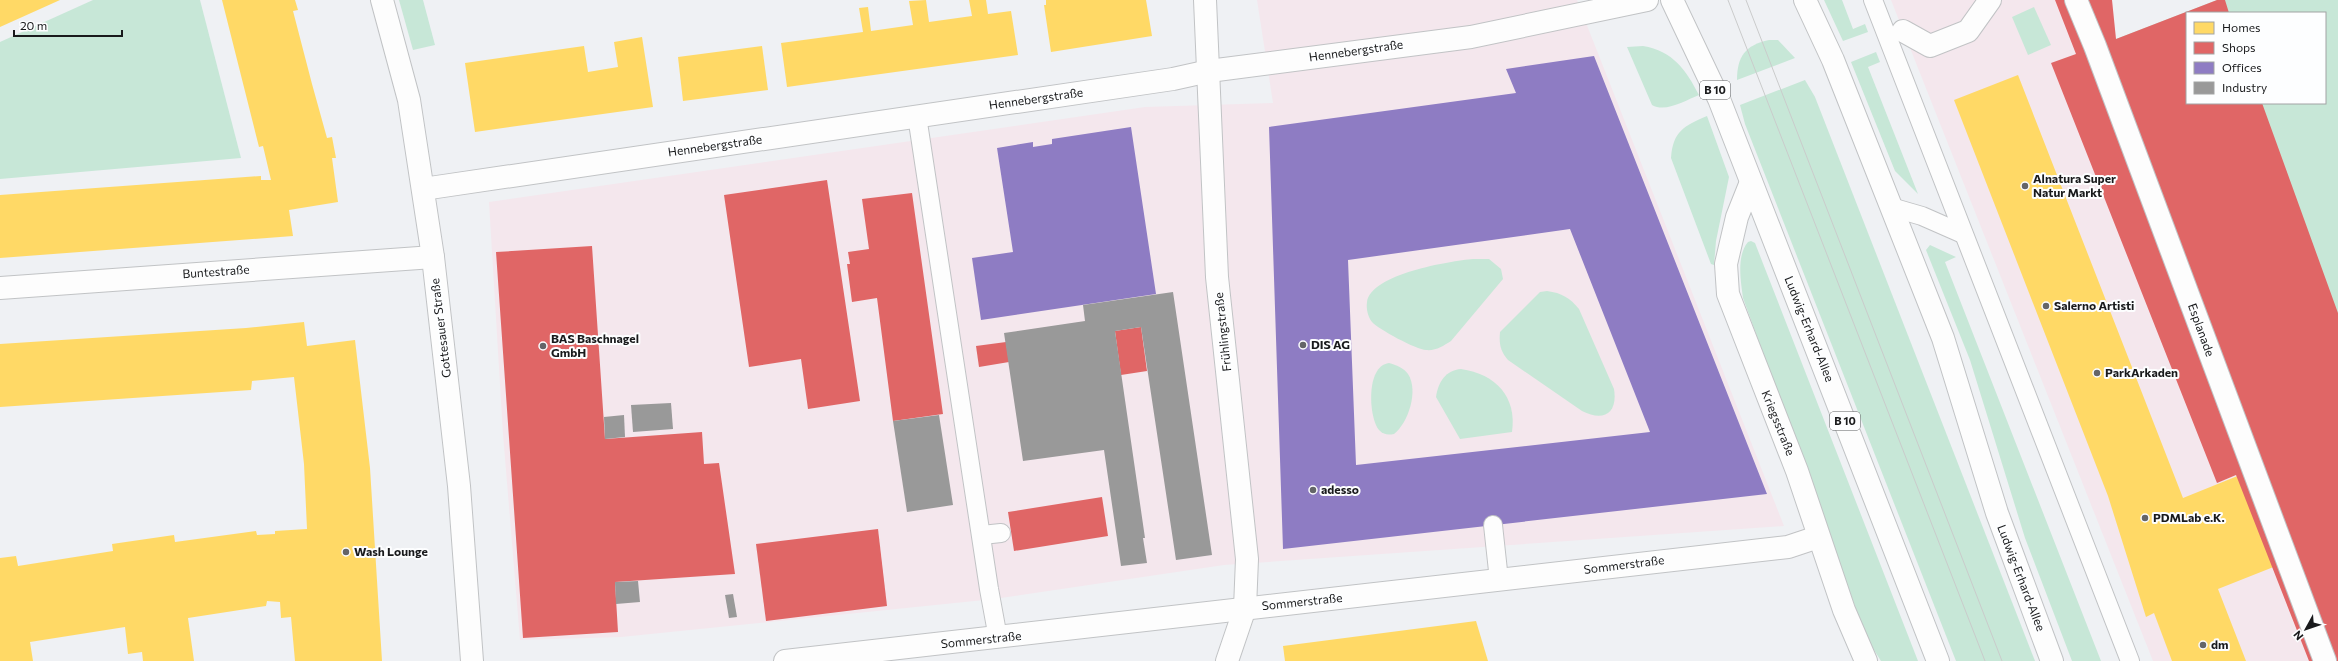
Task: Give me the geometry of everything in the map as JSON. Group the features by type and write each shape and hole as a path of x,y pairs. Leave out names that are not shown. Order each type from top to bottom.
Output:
{"street":[{"name":"Gottesauer Straße","path":"382,0 409,100 433,256 459,486 472,661"},
{"name":"Frühlingstraße","path":"1205,0 1217,277 1246,559 1245,608 1227,661"},
{"name":"Hennebergstraße","path":"423,189 1209,72 1471,37 1647,0"},
{"name":"Ludwig-Erhard-Allee","path":"1672,0 1719,99 1938,661"},
{"name":"Ludwig-Erhard-Allee","path":"1805,0 1833,60 1943,338 1997,513 2052,661"},
{"path":"1903,30 1930,46 1968,31 1990,0"},
{"name":"Esplanade","path":"2076,0 2096,46 2325,661"},
{"name":"Kriegsstraße","path":"1751,182 1737,217 1726,264 1728,294 1797,471 1844,610 1866,661"},
{"name":"Buntestraße","path":"0,288 433,256"},
{"name":"Sommerstraße","path":"785,661 998,638 1245,608 1788,547 1818,536"}],"lane":[{"path":"1873,0 2130,661"},
{"path":"918,116 989,589 998,638"},
{"path":"1891,206 1922,216 1963,234"},
{"path":"1493,525 1499,580"},
{"path":"982,535 1001,533"}],"shaded area":[{"path":"1257,0 1577,0 1784,526 1224,565 994,599 621,637 520,640 503,434 489,202 1145,107 1273,103"},
{"path":"1891,0 2112,0 2116,39 2186,13 2186,104 2187,104 2338,661 2153,661"}],"green space":[{"path":"93,0 200,0 241,158 0,179 0,42"},
{"path":"399,0 423,0 435,45 413,50"},
{"path":"1824,0 1842,0 1853,29 1865,24 1868,32 1843,41"},
{"path":"2217,0 2338,0 2338,562 2116,39"},
{"path":"2034,7 2051,45 2028,55 2012,17"},
{"path":"1769,40 1778,40 1795,58 1737,80 1737,72 1744,53 1754,45"},
{"path":"1643,46 1663,52 1677,63 1689,78 1699,95 1670,107 1663,108 1652,105 1627,47"},
{"path":"1876,52 1880,62 1868,67 1918,194 1895,171 1851,62"},
{"path":"1805,80 1815,97 2035,661 1956,661 1745,124 1740,105"},
{"path":"1707,116 1729,177 1716,241 1714,265 1711,264 1671,158 1674,141 1677,135 1692,123"},
{"path":"1751,241 1755,243 1918,661 1881,661 1867,639 1743,298 1740,269 1742,254 1748,242"},
{"path":"1930,245 1956,257 1945,262 2101,661 2072,661 2025,538 1970,360 1926,250"},
{"path":"1473,259 1489,259 1501,269 1503,279 1451,341 1445,345 1433,350 1421,349 1389,334 1372,322 1368,315 1367,302 1372,292 1382,284 1396,277 1430,266"},
{"path":"1547,291 1557,293 1565,297 1579,309 1614,389 1614,405 1607,414 1596,416 1582,411 1508,360 1503,353 1500,343 1500,332 1540,292"},
{"path":"1389,363 1400,367 1408,374 1411,381 1412,398 1407,415 1399,429 1394,434 1384,434 1379,430 1373,415 1371,394 1376,373 1381,366"},
{"path":"1461,369 1484,376 1502,389 1511,408 1513,419 1512,432 1460,439 1436,397 1439,386 1447,374"}],"building: Homes":[{"path":"0,0 60,0 0,27"},
{"path":"222,0 295,0 298,10 293,11 312,84 327,138 332,137 336,158 332,158 338,202 289,210 293,236 0,258 0,195 261,176 261,180 271,180 263,146 259,147"},
{"path":"926,0 929,22 972,16 969,0 986,0 988,14 1011,11 1018,55 787,87 781,43 863,32 859,8 868,7 871,31 913,25 909,1"},
{"path":"1046,0 1146,0 1152,36 1051,52 1044,5 1046,5"},
{"path":"642,37 653,107 475,132 465,63 584,46 588,72 618,67 614,42"},
{"path":"762,46 768,90 683,101 678,57"},
{"name":"ParkArkaden","path":"2018,75 2183,498 2240,475 2276,566 2218,589 2246,661 2172,661 2154,613 2146,617 2108,496 1954,100"},
{"path":"304,322 307,346 355,340 370,468 382,661 295,661 291,617 281,618 280,602 267,601 266,606 188,618 194,661 143,661 142,652 128,654 125,627 30,642 33,661 0,661 0,558 16,556 18,566 113,551 112,544 174,535 175,542 256,531 257,535 275,534 275,531 307,529 304,464 294,377 252,381 251,390 0,407 0,344 246,328"},
{"path":"1476,621 1488,661 1285,661 1283,646"}],"building: Shops":[{"path":"2055,0 2112,0 2116,39 2217,0 2225,0 2229,12 2186,12 2186,104 2262,104 2338,313 2338,661 2309,661 2236,475 2217,483 2051,63 2076,54"},
{"path":"827,180 860,401 808,409 801,359 749,367 724,195"},
{"path":"912,193 943,414 893,421 877,298 852,302 847,264 850,264 848,252 869,249 862,199"},
{"path":"592,246 605,439 702,432 704,464 719,463 735,574 615,582 618,632 523,638 496,252"},
{"path":"1141,327 1147,371 1121,375 1115,331"},
{"path":"1006,342 1009,362 979,367 976,346"},
{"path":"1102,497 1108,536 1014,551 1008,512"},
{"path":"878,529 887,606 766,621 756,544"}],"building: Offices":[{"path":"1594,56 1767,494 1283,549 1269,127 1516,93 1506,69","holes":["1570,229 1650,432 1356,465 1348,260"]},
{"path":"1131,127 1156,294 981,320 972,258 1013,252 997,148 1033,142 1033,147 1052,144 1052,139"}],"building: Industry":[{"path":"1173,292 1212,555 1176,560 1141,327 1115,331 1145,538 1143,538 1147,563 1121,566 1104,450 1023,461 1004,333 1085,321 1083,305"},
{"path":"671,403 673,429 633,432 631,405"},
{"path":"624,415 625,437 605,439 604,417"},
{"path":"939,415 953,505 907,512 893,421"},
{"path":"638,581 640,602 616,604 615,582"},
{"path":"733,594 737,617 729,618 725,595"}],"tram line":[{"path":"1728,0 1985,661"},
{"path":"1746,0 2002,661"}],"place":[{"name":"Alnatura Super Natur Markt","path":"2025,186"},
{"name":"Salerno Artisti","path":"2046,306"},
{"name":"DIS AG","path":"1303,345"},
{"name":"BAS Baschnagel GmbH","path":"543,346"},
{"name":"ParkArkaden","path":"2097,373"},
{"name":"adesso","path":"1313,490"},
{"name":"PDMLab e.K.","path":"2145,518"},
{"name":"Wash Lounge","path":"346,552"},
{"name":"dm","path":"2203,645"}]}
